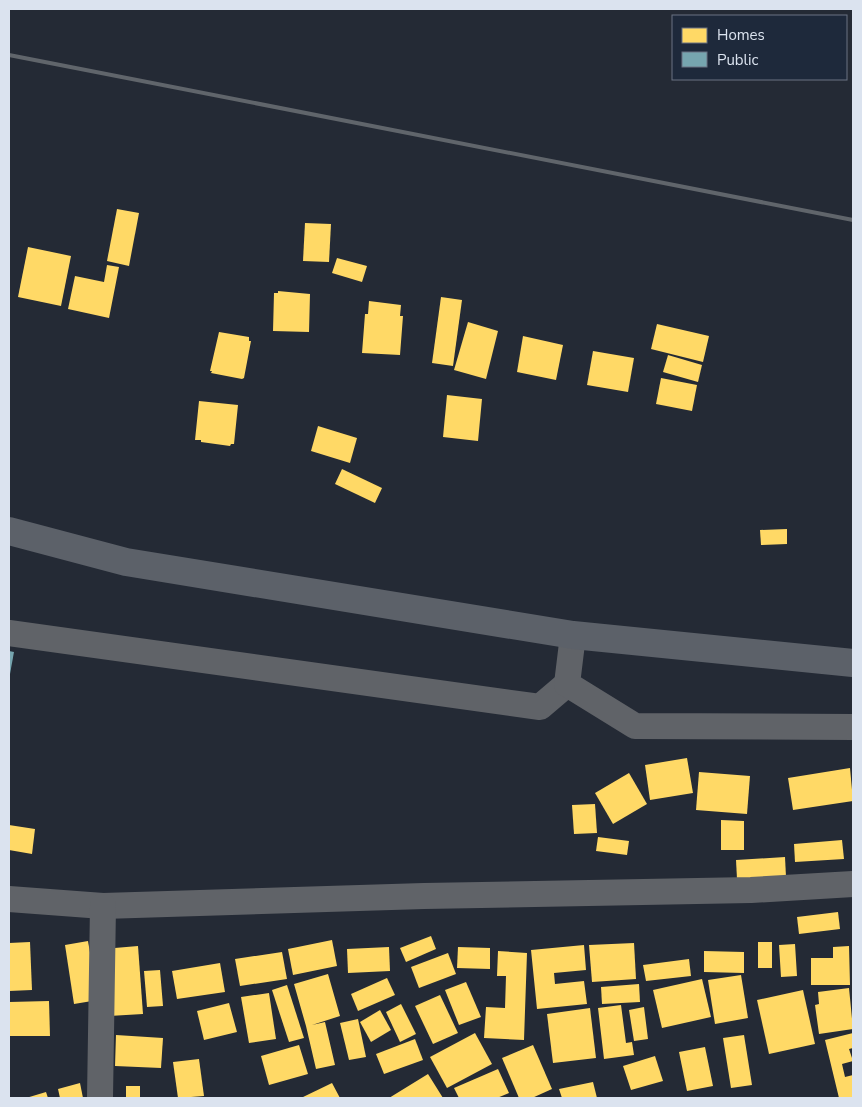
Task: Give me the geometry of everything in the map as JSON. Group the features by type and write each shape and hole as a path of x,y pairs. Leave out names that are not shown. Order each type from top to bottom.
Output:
{"highway":[{"path":"9,531 126,562 573,635 853,663"}],"street":[{"path":"9,633 540,707 567,684 573,635"},
{"path":"567,684 635,726 853,727"},
{"path":"9,899 103,906 424,896 751,890 853,884"},
{"path":"100,1098 103,906"}],"building: Homes":[{"path":"117,209 139,213 129,266 107,261"},
{"path":"305,223 331,224 329,262 303,261"},
{"path":"28,247 71,256 61,306 18,297"},
{"path":"337,258 367,266 362,282 332,273"},
{"path":"107,265 119,267 109,318 68,309 75,276 104,282"},
{"path":"278,291 310,294 309,332 273,331 274,293 278,293"},
{"path":"441,297 462,300 453,366 432,363"},
{"path":"369,301 401,305 400,316 403,316 400,355 362,353 365,314 368,314"},
{"path":"468,322 498,331 486,379 454,370"},
{"path":"657,324 709,336 703,362 651,349"},
{"path":"219,332 249,337 249,341 251,341 244,378 211,373"},
{"path":"523,336 563,345 556,380 517,372"},
{"path":"593,351 634,358 628,392 587,385"},
{"path":"668,355 702,365 698,382 663,372"},
{"path":"661,378 697,385 692,411 656,404"},
{"path":"447,395 482,399 478,441 443,437"},
{"path":"199,401 238,405 234,444 230,446 195,440"},
{"path":"318,426 357,438 350,463 311,451"},
{"path":"342,469 382,488 375,503 335,484"},
{"path":"787,529 787,544 761,545 760,530"},
{"path":"687,758 693,793 650,800 645,765"},
{"path":"850,768 853,801 793,810 788,778"},
{"path":"699,772 750,776 747,814 696,810"},
{"path":"629,773 647,804 613,824 595,793"},
{"path":"595,804 597,833 574,834 572,805"},
{"path":"721,820 744,821 744,850 721,850"},
{"path":"9,825 35,829 32,854 9,850"},
{"path":"598,837 629,841 627,855 596,851"},
{"path":"842,840 844,859 795,862 794,844"},
{"path":"785,857 786,877 737,879 736,860"},
{"path":"838,912 840,929 799,934 797,917"},
{"path":"431,936 436,949 406,962 400,948"},
{"path":"332,940 337,966 293,975 288,949"},
{"path":"88,941 98,1000 74,1004 65,945"},
{"path":"30,942 32,990 9,991 9,943"},
{"path":"758,942 772,942 772,968 758,968"},
{"path":"634,943 636,979 592,982 589,945"},
{"path":"795,944 797,976 781,977 779,945"},
{"path":"584,945 586,970 554,973 555,984 584,981 587,1004 537,1009 531,950"},
{"path":"138,946 143,1014 109,1016 103,949"},
{"path":"849,946 850,985 811,985 811,958 833,958 833,947"},
{"path":"389,947 390,971 348,973 347,949"},
{"path":"458,947 490,948 490,969 457,968"},
{"path":"498,951 527,953 524,1040 484,1038 486,1007 505,1008 506,976 497,976"},
{"path":"704,951 744,952 744,973 704,972"},
{"path":"282,952 287,979 240,986 235,959"},
{"path":"448,953 456,974 419,988 411,967"},
{"path":"689,959 691,976 646,981 643,965"},
{"path":"220,963 225,992 177,999 172,971"},
{"path":"160,970 163,1006 147,1007 144,971"},
{"path":"328,974 340,1016 312,1025 325,1022 335,1065 316,1069 294,984"},
{"path":"741,975 748,1018 715,1024 708,980"},
{"path":"387,978 395,995 358,1011 351,994"},
{"path":"702,979 711,1017 662,1028 653,990"},
{"path":"466,982 481,1017 459,1025 445,990"},
{"path":"639,984 640,1002 602,1004 601,987"},
{"path":"287,985 304,1038 289,1042 272,990"},
{"path":"849,988 853,1029 819,1034 815,1005 819,1004 818,992"},
{"path":"803,990 815,1044 769,1054 757,1000"},
{"path":"269,993 276,1039 249,1043 241,997"},
{"path":"440,995 458,1033 433,1044 415,1006"},
{"path":"49,1001 50,1036 9,1036 9,1002"},
{"path":"229,1003 237,1032 204,1040 197,1011"},
{"path":"401,1004 416,1034 400,1042 386,1012"},
{"path":"621,1005 626,1043 632,1042 634,1055 604,1059 598,1008"},
{"path":"644,1007 648,1039 634,1041 629,1010"},
{"path":"590,1008 596,1058 553,1063 547,1014"},
{"path":"380,1010 391,1030 371,1042 360,1022"},
{"path":"358,1019 366,1057 349,1060 340,1023"},
{"path":"475,1033 492,1064 447,1088 430,1057"},
{"path":"853,1033 853,1048 849,1049 853,1061 842,1064 845,1077 853,1075 853,1098 839,1098 825,1040"},
{"path":"116,1035 163,1038 161,1068 115,1066"},
{"path":"744,1035 752,1085 731,1088 723,1038"},
{"path":"415,1039 423,1060 384,1074 376,1054"},
{"path":"299,1045 308,1074 269,1085 261,1056"},
{"path":"533,1045 552,1089 532,1098 519,1098 502,1058"},
{"path":"705,1047 713,1086 687,1091 679,1052"},
{"path":"655,1056 663,1081 631,1090 623,1066"},
{"path":"199,1059 204,1096 178,1098 173,1062"},
{"path":"498,1069 509,1093 497,1098 459,1098 454,1088"},
{"path":"428,1074 443,1098 389,1098"},
{"path":"593,1082 597,1098 562,1098 559,1089"},
{"path":"80,1083 83,1098 60,1098 58,1089"},
{"path":"332,1083 340,1098 301,1098"},
{"path":"126,1086 140,1086 140,1098 126,1098"},
{"path":"46,1092 48,1098 26,1098"}],"building: Public":[{"path":"9,651 14,652 10,674 9,674"}],"railway":[{"path":"9,55 853,220"}]}
